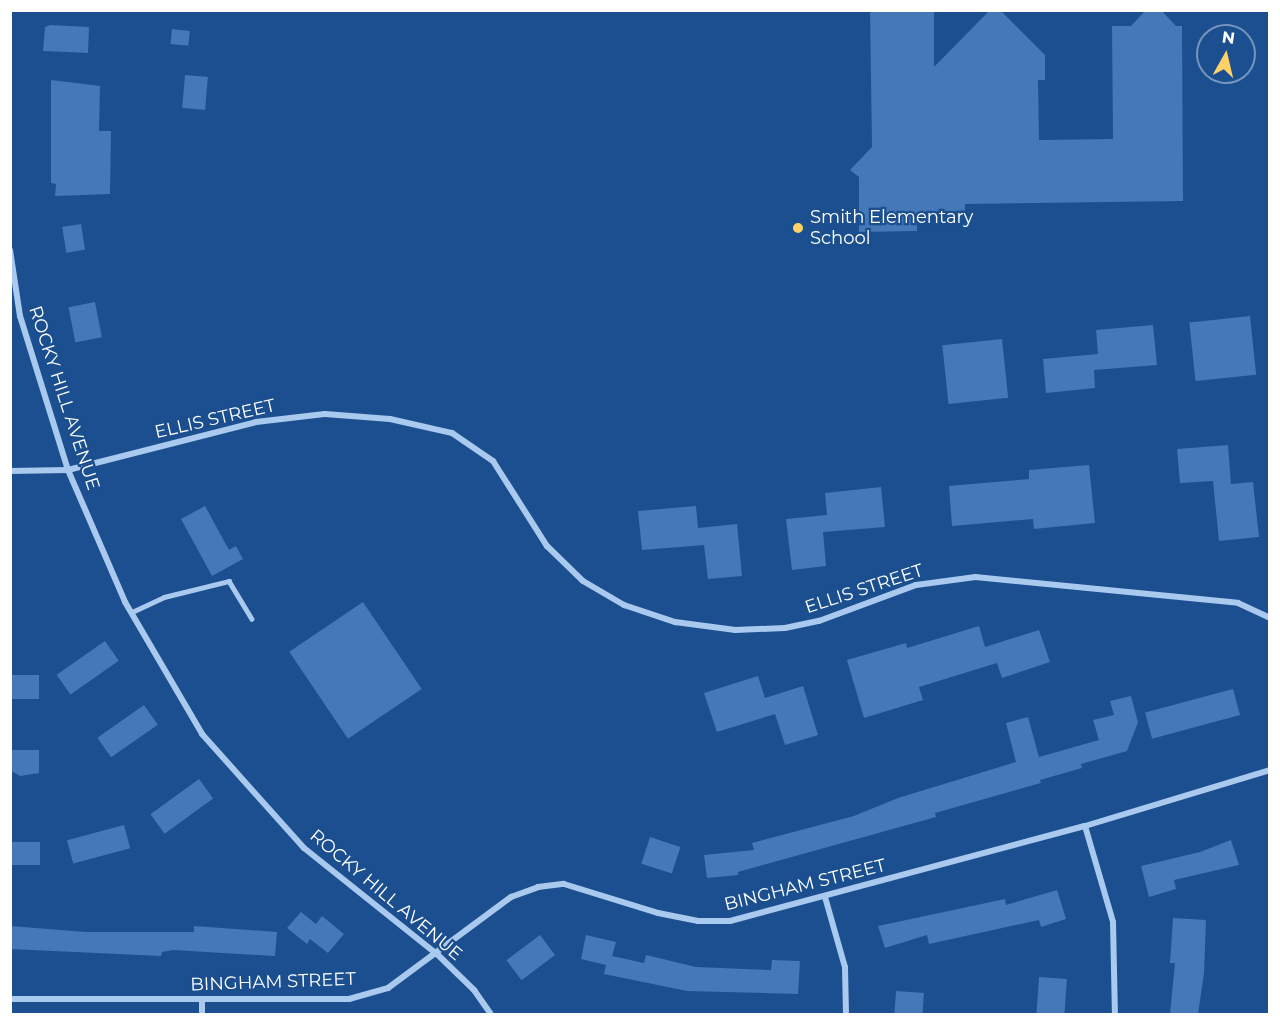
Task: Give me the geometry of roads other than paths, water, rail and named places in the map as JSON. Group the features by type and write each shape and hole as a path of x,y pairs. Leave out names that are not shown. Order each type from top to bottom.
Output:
{"street":[{"name":"ROCKY HILL AVENUE","path":"10,250 20,316 68,470 132,612 202,734 304,848 437,954 474,990 491,1014"},
{"name":"ELLIS STREET","path":"10,471 68,470 256,422 325,414 390,419 452,433 493,461 547,546 583,581 624,605 675,622 735,630 785,628 819,621 916,585 975,577 1238,603 1269,618"},
{"name":"BINGHAM STREET","path":"10,999 349,999 388,988 437,954 511,897 538,887 564,884 698,921 730,921 1085,826 1269,770"},
{"path":"1085,826 1113,922 1115,1014"},
{"path":"825,897 845,967 846,1014"},
{"path":"202,1000 202,1014"}],"lane":[{"path":"132,612 164,597 229,581 252,619"}],"place":[{"name":"Smith Elementary School","path":"798,228"}]}
